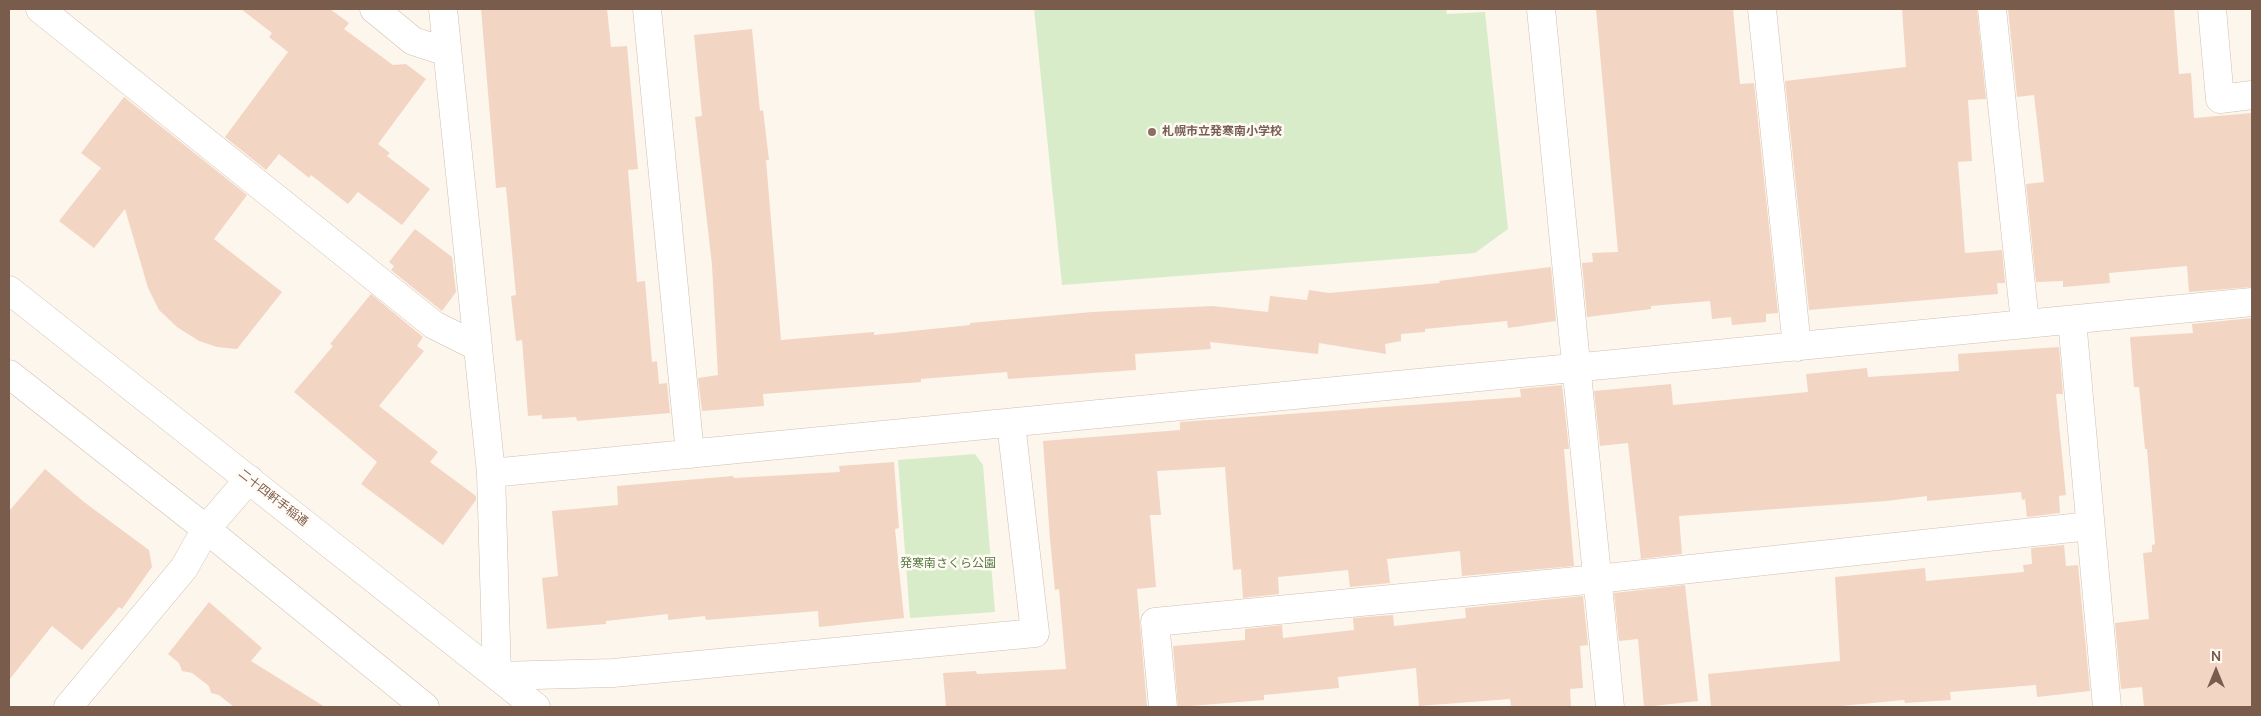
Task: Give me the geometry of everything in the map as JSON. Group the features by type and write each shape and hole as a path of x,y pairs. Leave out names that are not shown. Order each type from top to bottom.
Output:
{"street":[{"path":"40,9 434,325 478,347"},
{"path":"374,9 413,41 447,52"},
{"path":"442,9 491,473 497,676 613,673 1035,633 1011,423"},
{"path":"647,9 690,454"},
{"path":"1541,9 1610,707"},
{"path":"1762,9 1797,347"},
{"path":"1992,9 2025,323"},
{"path":"2212,9 2220,99 2252,95"},
{"name":"二十四軒手稲通","path":"9,290 536,707"},
{"path":"491,473 2252,302"},
{"path":"2072,320 2107,707"},
{"path":"9,374 206,529 424,707"},
{"path":"68,707 184,568 206,529 249,479"},
{"path":"1163,707 1156,622 1597,579 2090,526"}],"green space":[{"path":"1034,9 1446,9 1447,14 1485,12 1508,229 1475,253 1062,285"},
{"name":"発寒南さくら公園","path":"975,454 983,465 995,612 910,618 898,460"}],"building":[{"path":"241,9 330,9 349,23 344,29 393,65 406,64 426,79 378,144 390,153 387,156 430,189 402,225 358,192 348,204 311,175 309,178 279,154 266,170 225,137 288,52 269,37 272,33"},
{"path":"481,9 607,9 611,47 627,46 638,169 628,170 637,282 645,281 652,362 657,361 659,384 667,383 670,413 577,421 576,417 542,419 542,415 528,416 522,340 516,341 511,296 516,295 506,187 496,188"},
{"path":"1596,9 1733,9 1740,84 1754,83 1778,313 1766,314 1766,322 1732,325 1731,317 1712,319 1710,301 1651,306 1651,309 1587,317 1582,263 1593,262 1592,253 1618,252"},
{"path":"1902,9 1977,9 1986,99 1968,100 1972,161 1958,162 1965,253 2002,250 2005,283 1997,283 1998,294 1809,310 1785,81 1906,67"},
{"path":"2008,9 2174,9 2179,74 2191,73 2194,118 2252,113 2252,287 2189,292 2187,266 2109,273 2110,283 2063,287 2063,281 2036,282 2026,184 2044,182 2034,95 2017,97"},
{"path":"752,29 760,111 763,110 769,160 766,160 781,340 874,332 874,335 970,325 970,323 1092,312 1212,306 1268,312 1270,296 1307,300 1309,290 1329,293 1440,283 1439,281 1551,267 1556,321 1508,328 1507,321 1425,329 1425,332 1401,334 1401,341 1385,344 1386,354 1319,343 1318,354 1210,342 1211,349 1135,354 1136,370 1008,379 1007,372 921,379 921,382 763,394 764,406 702,411 698,378 718,375 712,265 695,117 702,116 694,35"},
{"path":"124,97 247,195 214,239 282,292 237,349 217,347 199,341 177,327 159,310 148,288 125,209 94,248 59,221 101,168 81,153"},
{"path":"415,229 452,257 456,292 442,311 391,270 394,266 389,262"},
{"path":"371,294 423,337 417,346 424,351 379,406 438,452 430,462 476,496 476,500 443,545 361,484 377,462 294,392 333,346 330,344"},
{"path":"2252,318 2252,707 2144,707 2142,687 2121,689 2115,623 2149,619 2143,553 2152,552 2152,545 2155,544 2147,449 2145,449 2139,387 2134,387 2130,337 2193,333 2192,324"},
{"path":"2059,347 2063,394 2056,394 2066,495 2059,496 2060,513 2027,517 2025,499 2022,500 2021,492 1927,501 1927,496 1886,501 1679,516 1682,554 1641,559 1628,443 1600,446 1594,391 1671,384 1673,405 1808,392 1806,374 1867,368 1868,377 1959,371 1958,354"},
{"path":"1562,385 1569,449 1564,449 1574,566 1462,576 1460,551 1387,559 1390,583 1350,587 1348,570 1278,577 1279,594 1243,598 1241,569 1233,570 1225,467 1157,471 1161,515 1150,515 1156,587 1137,589 1147,707 946,707 943,673 976,671 977,674 1066,669 1059,589 1055,590 1043,441 1180,430 1180,422 1521,397 1520,389"},
{"path":"894,462 899,528 895,529 904,618 819,627 818,611 706,620 705,616 668,620 668,614 606,621 606,624 547,629 542,578 558,576 552,511 618,505 617,486 733,476 734,478 840,472 839,466"},
{"path":"45,469 84,502 149,550 152,567 122,609 119,607 82,650 52,626 9,680 9,511"},
{"path":"2064,545 2066,566 2078,565 2090,691 2037,697 2036,685 1950,692 1951,700 1905,703 1904,700 1830,707 1711,707 1708,674 1840,661 1835,577 1925,568 1926,581 2024,572 2023,565 2032,564 2031,548"},
{"path":"1685,585 1698,701 1644,707 1638,639 1619,641 1614,593"},
{"path":"1583,596 1588,645 1580,646 1583,688 1570,689 1571,707 1511,707 1510,699 1419,706 1416,668 1338,677 1339,688 1264,695 1264,700 1178,707 1173,646 1245,640 1245,629 1282,625 1283,638 1354,630 1353,618 1393,615 1394,626 1466,618 1465,608"},
{"path":"209,602 262,648 251,661 325,707 234,707 219,695 211,693 209,686 192,673 182,671 179,663 168,654"}],"place":[{"name":"札幌市立発寒南小学校","path":"1152,132"}]}
